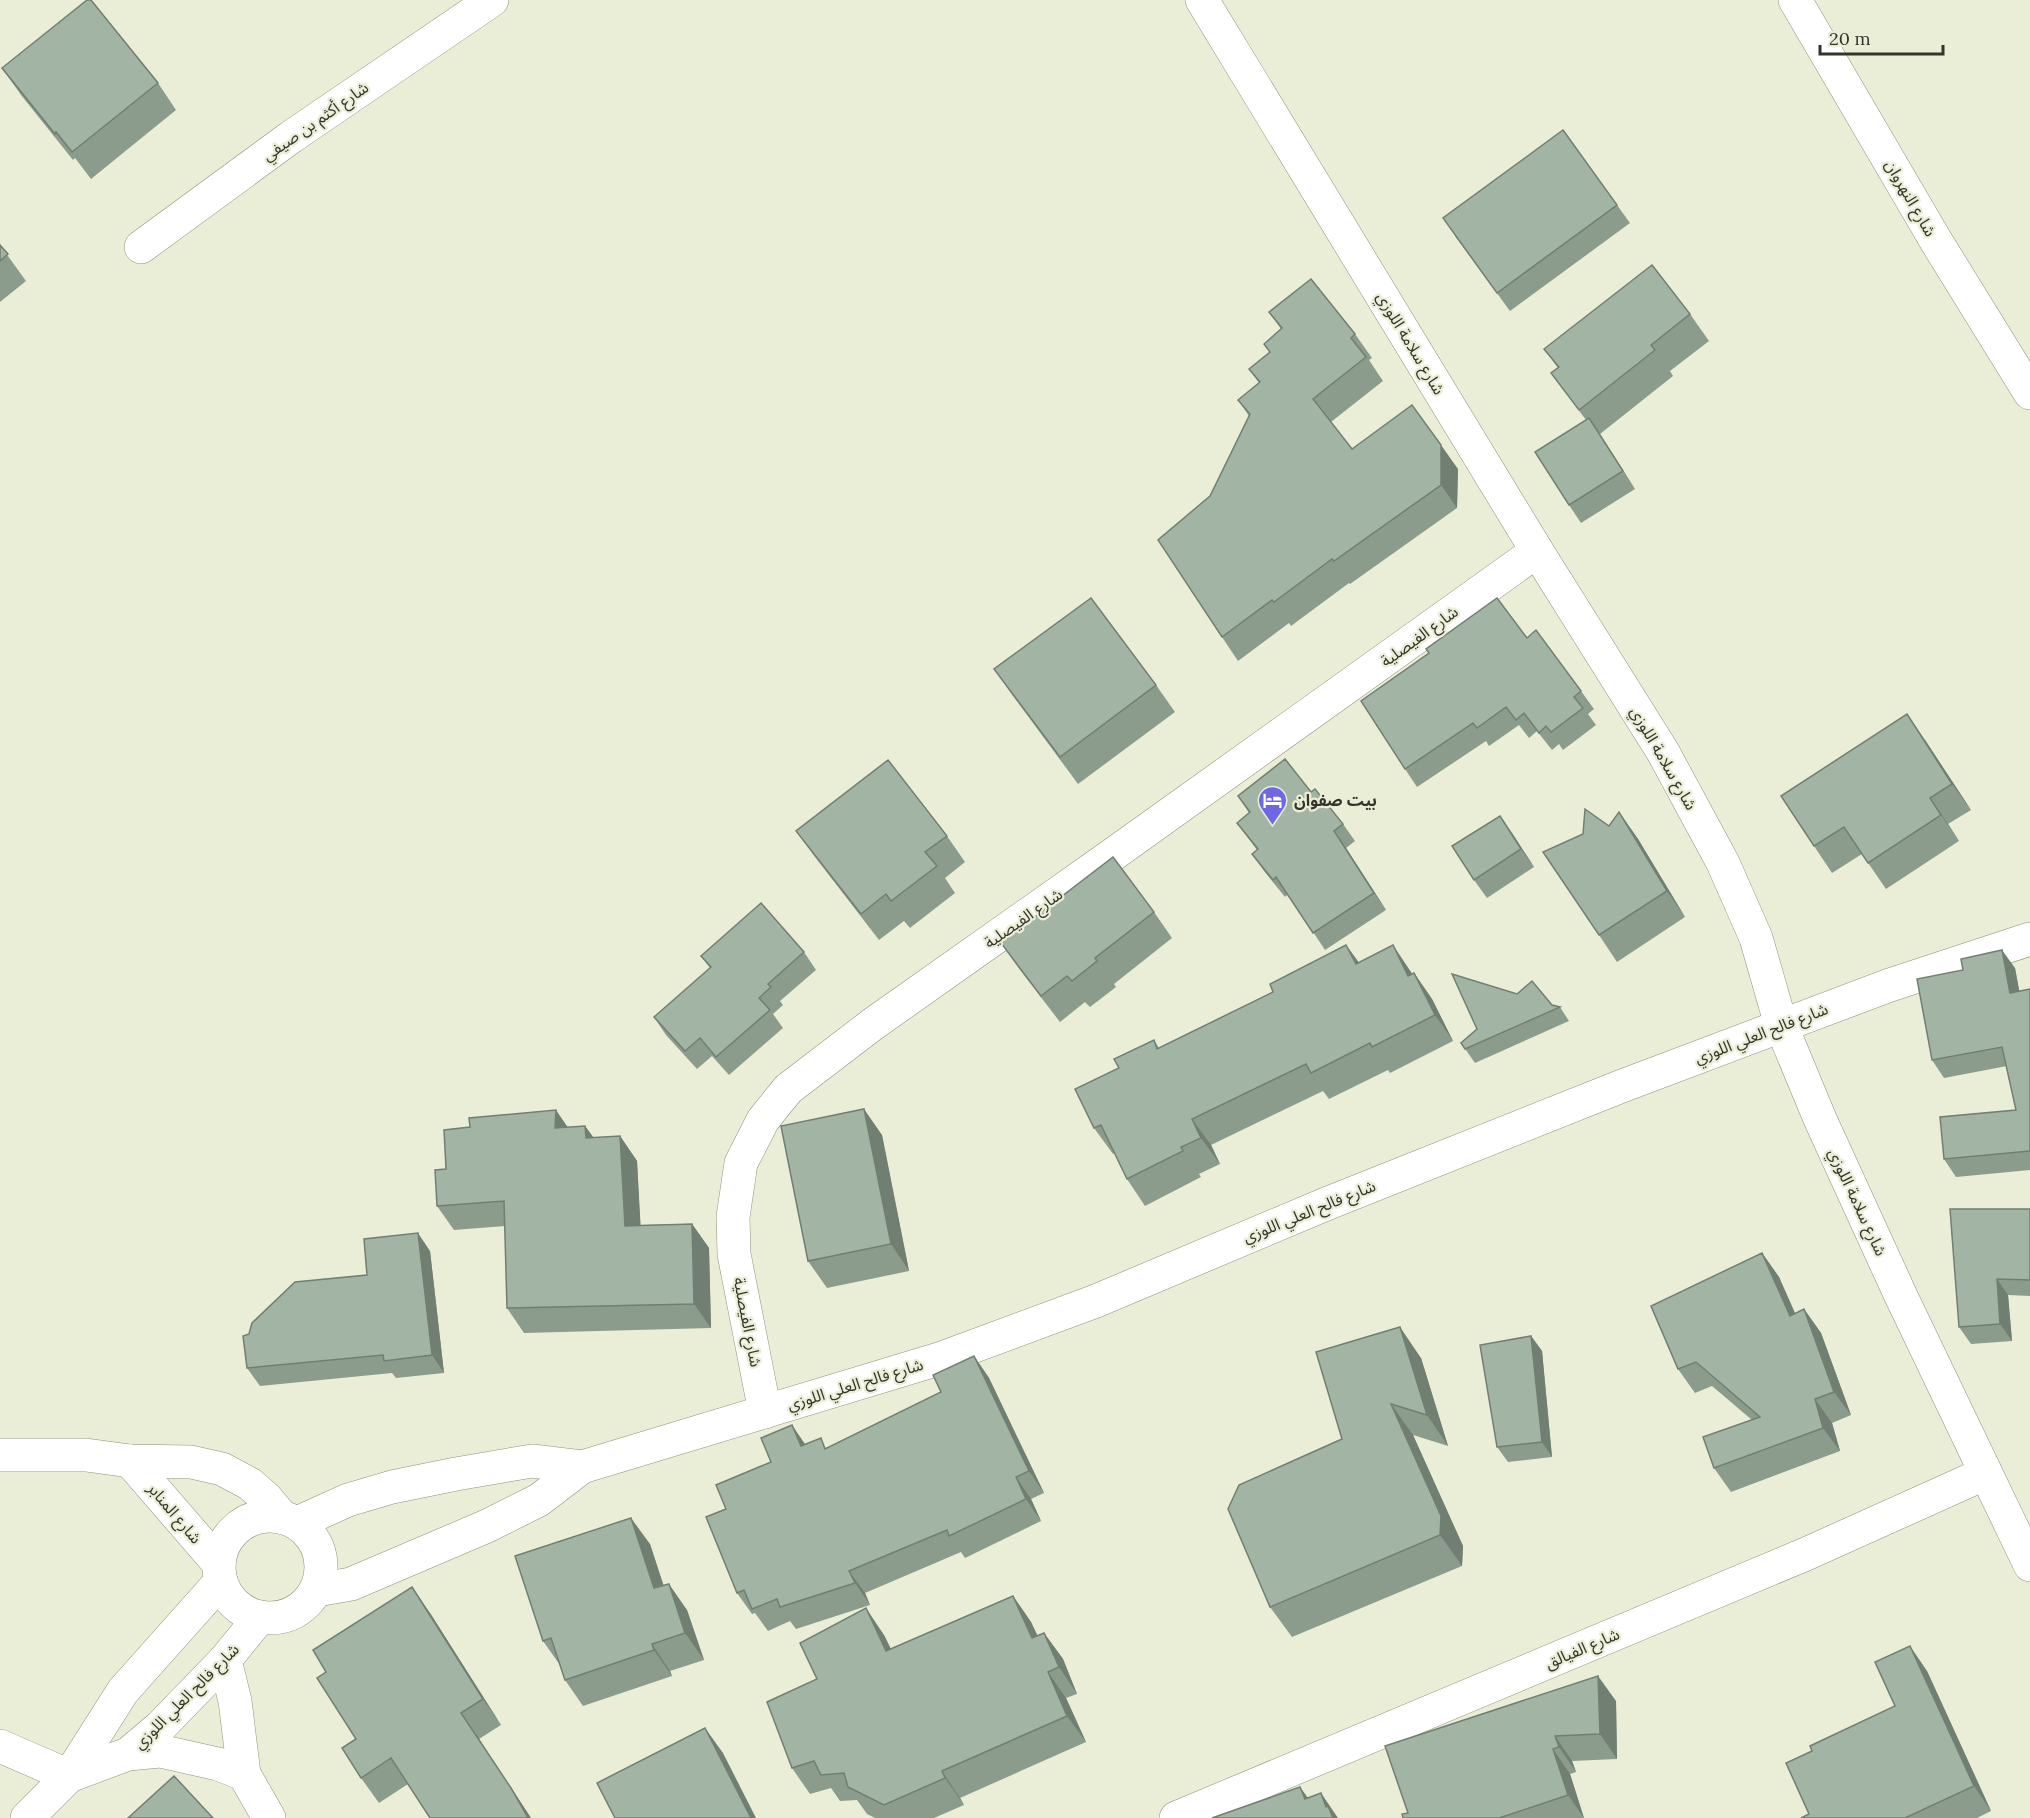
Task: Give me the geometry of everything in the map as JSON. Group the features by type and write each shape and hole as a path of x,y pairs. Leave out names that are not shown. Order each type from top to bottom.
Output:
{"street":[{"name":"شارع أكثم بن صيفي","path":"141,247 291,137 492,0"},
{"name":"شارع سلامة اللوزي","path":"1202,0 1663,753 1723,863 1756,938 1781,1025 1820,1119 1857,1202 2030,1565"},
{"name":"شارع النهروان","path":"1795,0 1930,231 2030,393"},
{"name":"شارع الفيصلية","path":"765,1412 734,1254 734,1217 741,1163 763,1120 788,1089 873,1024 1118,852 1537,550"},
{"name":"شارع فالح العلي اللوزي","path":"316,1590 351,1584 487,1526 539,1500 582,1467 942,1358 1095,1301 1326,1204 1781,1025 1890,985 2030,939"},
{"name":"شارع المنابر","path":"0,1455 86,1455 130,1461 191,1462 222,1469 250,1484 290,1520"},
{"name":"شارع المنابر","path":"130,1461 220,1572"},
{"name":"شارع فالح العلي اللوزي","path":"290,1520 392,1487 456,1474 532,1461 582,1467"},
{"name":"شارع الفيالق","path":"1176,1818 1806,1554 1986,1473"},
{"path":"266,1517 290,1520 309,1533 319,1551 322,1570 316,1590 305,1605 289,1615 271,1619 252,1616 238,1608 227,1595 220,1572 224,1546 235,1530 251,1520 266,1517"},
{"name":"شارع فالح العلي اللوزي","path":"27,1818 69,1776 123,1691 220,1572"},
{"name":"شارع فالح العلي اللوزي","path":"69,1776 128,1754 159,1727 225,1660 261,1617"},
{"path":"225,1660 234,1701 244,1774 269,1818"},
{"path":"0,1746 69,1776"},
{"path":"128,1754 160,1751 218,1764 244,1774"}],"building":[{"path":"87,0 91,0 158,83 72,152 2,68"},
{"path":"1563,130 1617,205 1497,293 1443,218"},
{"path":"0,245 8,254 0,261"},
{"path":"1652,265 1690,314 1651,345 1655,350 1579,410 1551,373 1559,367 1544,349"},
{"path":"1311,279 1355,334 1351,338 1366,357 1313,399 1352,449 1412,405 1441,445 1441,485 1334,561 1332,559 1274,602 1272,600 1222,637 1158,540 1210,496 1250,414 1238,400 1260,382 1249,369 1270,352 1264,344 1282,328 1269,312"},
{"path":"1589,418 1623,471 1569,505 1535,452"},
{"path":"1091,598 1156,685 1060,757 994,669"},
{"path":"1497,598 1527,638 1536,630 1581,691 1574,697 1583,708 1551,732 1546,726 1539,733 1524,713 1516,720 1506,707 1477,728 1473,723 1405,769 1361,701 1429,653 1426,649"},
{"path":"1907,714 1952,784 1930,798 1941,815 1868,863 1844,827 1814,846 1781,796"},
{"path":"1285,759 1311,792 1315,789 1343,824 1334,831 1374,893 1313,933 1276,877 1273,880 1252,854 1258,849 1237,823 1250,812 1238,796"},
{"path":"888,760 947,836 925,852 937,866 891,901 886,894 861,914 796,831"},
{"path":"1585,809 1609,826 1619,812 1667,891 1599,935 1543,852 1583,834"},
{"path":"1500,816 1521,849 1474,880 1452,846"},
{"path":"1113,857 1154,912 1095,958 1097,961 1072,981 1067,976 1041,996 1001,943"},
{"path":"761,903 804,952 768,984 771,987 759,998 770,1010 716,1057 700,1038 685,1051 654,1017 711,967 701,956"},
{"path":"1346,945 1356,964 1393,945 1408,976 1414,973 1435,1015 1372,1047 1370,1043 1311,1073 1306,1064 1192,1119 1201,1138 1181,1147 1183,1151 1127,1179 1101,1125 1094,1128 1075,1089 1119,1068 1114,1059 1154,1040 1157,1049 1273,992 1270,984"},
{"path":"2002,950 2010,993 2030,989 2030,1151 1944,1159 1940,1117 2016,1110 2002,1047 1932,1060 1917,979 1963,970 1961,959"},
{"path":"1452,974 1517,994 1532,981 1552,1005 1560,1007 1465,1049 1461,1043 1477,1029"},
{"path":"864,1109 891,1244 808,1261 781,1126"},
{"path":"556,1110 555,1128 585,1126 586,1138 620,1136 625,1226 692,1224 694,1304 507,1308 504,1201 437,1206 435,1170 446,1169 444,1130 470,1127 469,1118"},
{"path":"1950,1209 2030,1209 2030,1280 1997,1279 2000,1324 1959,1327"},
{"path":"418,1233 432,1355 384,1361 383,1355 247,1368 243,1336 249,1334 252,1323 295,1282 367,1275 364,1239"},
{"path":"1762,1253 1790,1316 1804,1309 1834,1392 1815,1399 1823,1428 1714,1468 1703,1437 1760,1417 1696,1362 1678,1369 1651,1306"},
{"path":"1400,1327 1427,1415 1391,1404 1441,1516 1440,1535 1270,1607 1228,1509 1239,1485 1342,1439 1316,1352"},
{"path":"1531,1336 1542,1442 1497,1447 1480,1345"},
{"path":"974,1356 1029,1471 1016,1477 1026,1499 949,1536 947,1530 849,1571 855,1583 780,1607 777,1599 752,1609 744,1590 737,1593 706,1517 726,1509 716,1485 771,1462 761,1438 792,1425 801,1446 821,1438 825,1449 941,1392 933,1375"},
{"path":"631,1518 654,1588 669,1584 685,1633 652,1644 654,1650 565,1680 551,1638 543,1641 515,1556"},
{"path":"412,1587 483,1699 461,1713 511,1788 528,1818 430,1818 391,1758 361,1778 342,1748 356,1739 317,1678 326,1672 313,1650"},
{"path":"1013,1596 1032,1638 1044,1633 1059,1667 1048,1672 1067,1716 942,1771 945,1778 884,1805 848,1787 844,1773 821,1775 814,1761 792,1768 767,1702 817,1679 800,1643 866,1608 886,1651"},
{"path":"1910,1646 1974,1786 1905,1818 1801,1818 1809,1814 1786,1763 1812,1751 1810,1746 1895,1706 1875,1662"},
{"path":"1598,1676 1600,1734 1555,1736 1559,1747 1553,1749 1568,1795 1499,1818 1403,1818 1402,1814 1408,1813 1385,1746"},
{"path":"705,1728 751,1818 615,1818 597,1783"},
{"path":"174,1776 213,1818 128,1818"},
{"path":"1300,1787 1305,1799 1321,1793 1333,1818 1212,1818"}],"place":[{"name":"بيت صفوان","path":"1273,826"}]}
